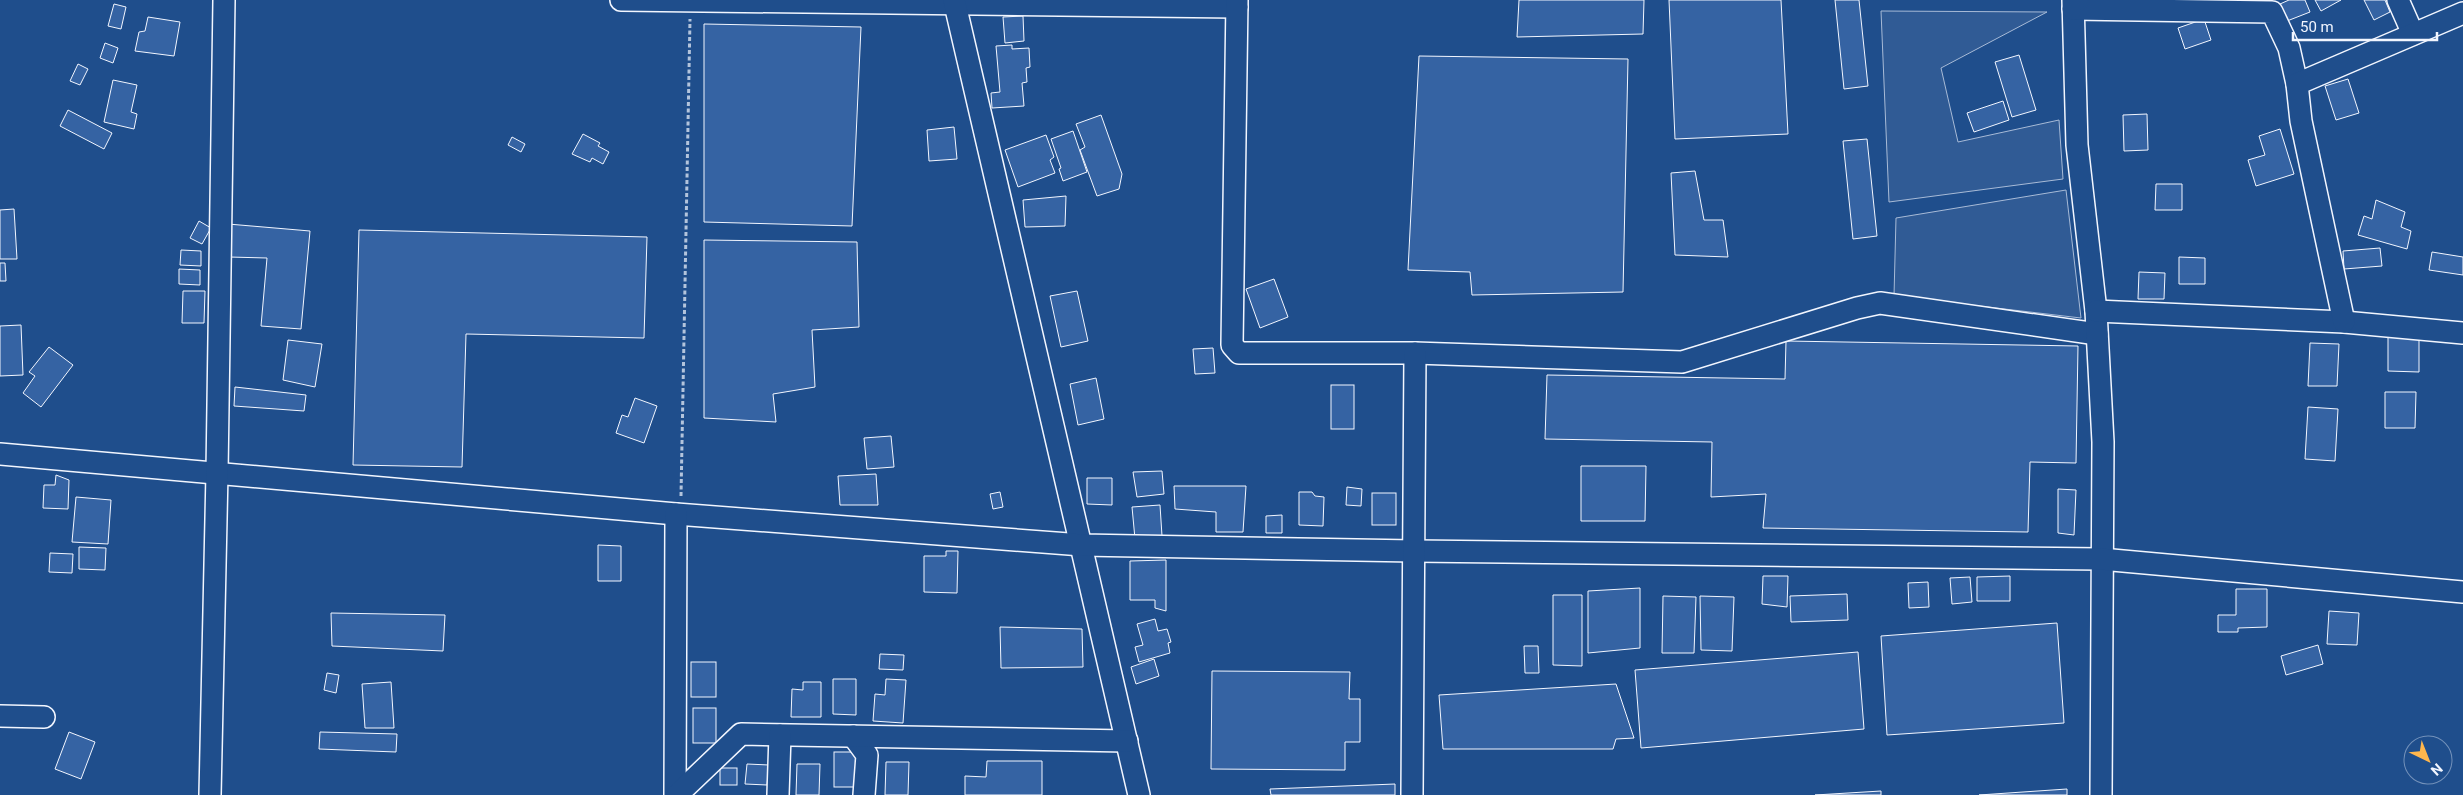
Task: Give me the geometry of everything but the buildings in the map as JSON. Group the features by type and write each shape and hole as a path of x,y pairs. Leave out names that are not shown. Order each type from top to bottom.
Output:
{"street":[{"path":"210,795 224,0"},
{"path":"621,0 1237,4 1232,345 1240,353 1416,353 1682,362 1857,308 1880,303 2097,334"},
{"path":"2398,0 2413,34"},
{"path":"954,3 1128,741 1138,795"},
{"path":"2102,795 2101,559 2103,442 2096,311 2077,145 2073,5 2272,12 2289,48 2297,84 2301,121 2344,322"},
{"path":"2297,84 2463,13"},
{"path":"2096,311 2344,322 2463,333"},
{"path":"1412,795 1416,353"},
{"path":"0,454 679,514 1082,545 2101,559 2463,592"},
{"path":"676,795 679,514"},
{"path":"0,716 44,717"},
{"path":"676,795 741,734 1128,741"},
{"path":"778,795 780,735"},
{"path":"853,736 867,755 864,795"}],"path":[{"path":"679,514 690,0"}],"shaded area":[{"path":"1881,11 2047,12 1941,68 1958,142 2059,120 2063,179 1889,202"},
{"path":"2066,190 2081,318 1894,296 1896,218"}]}
